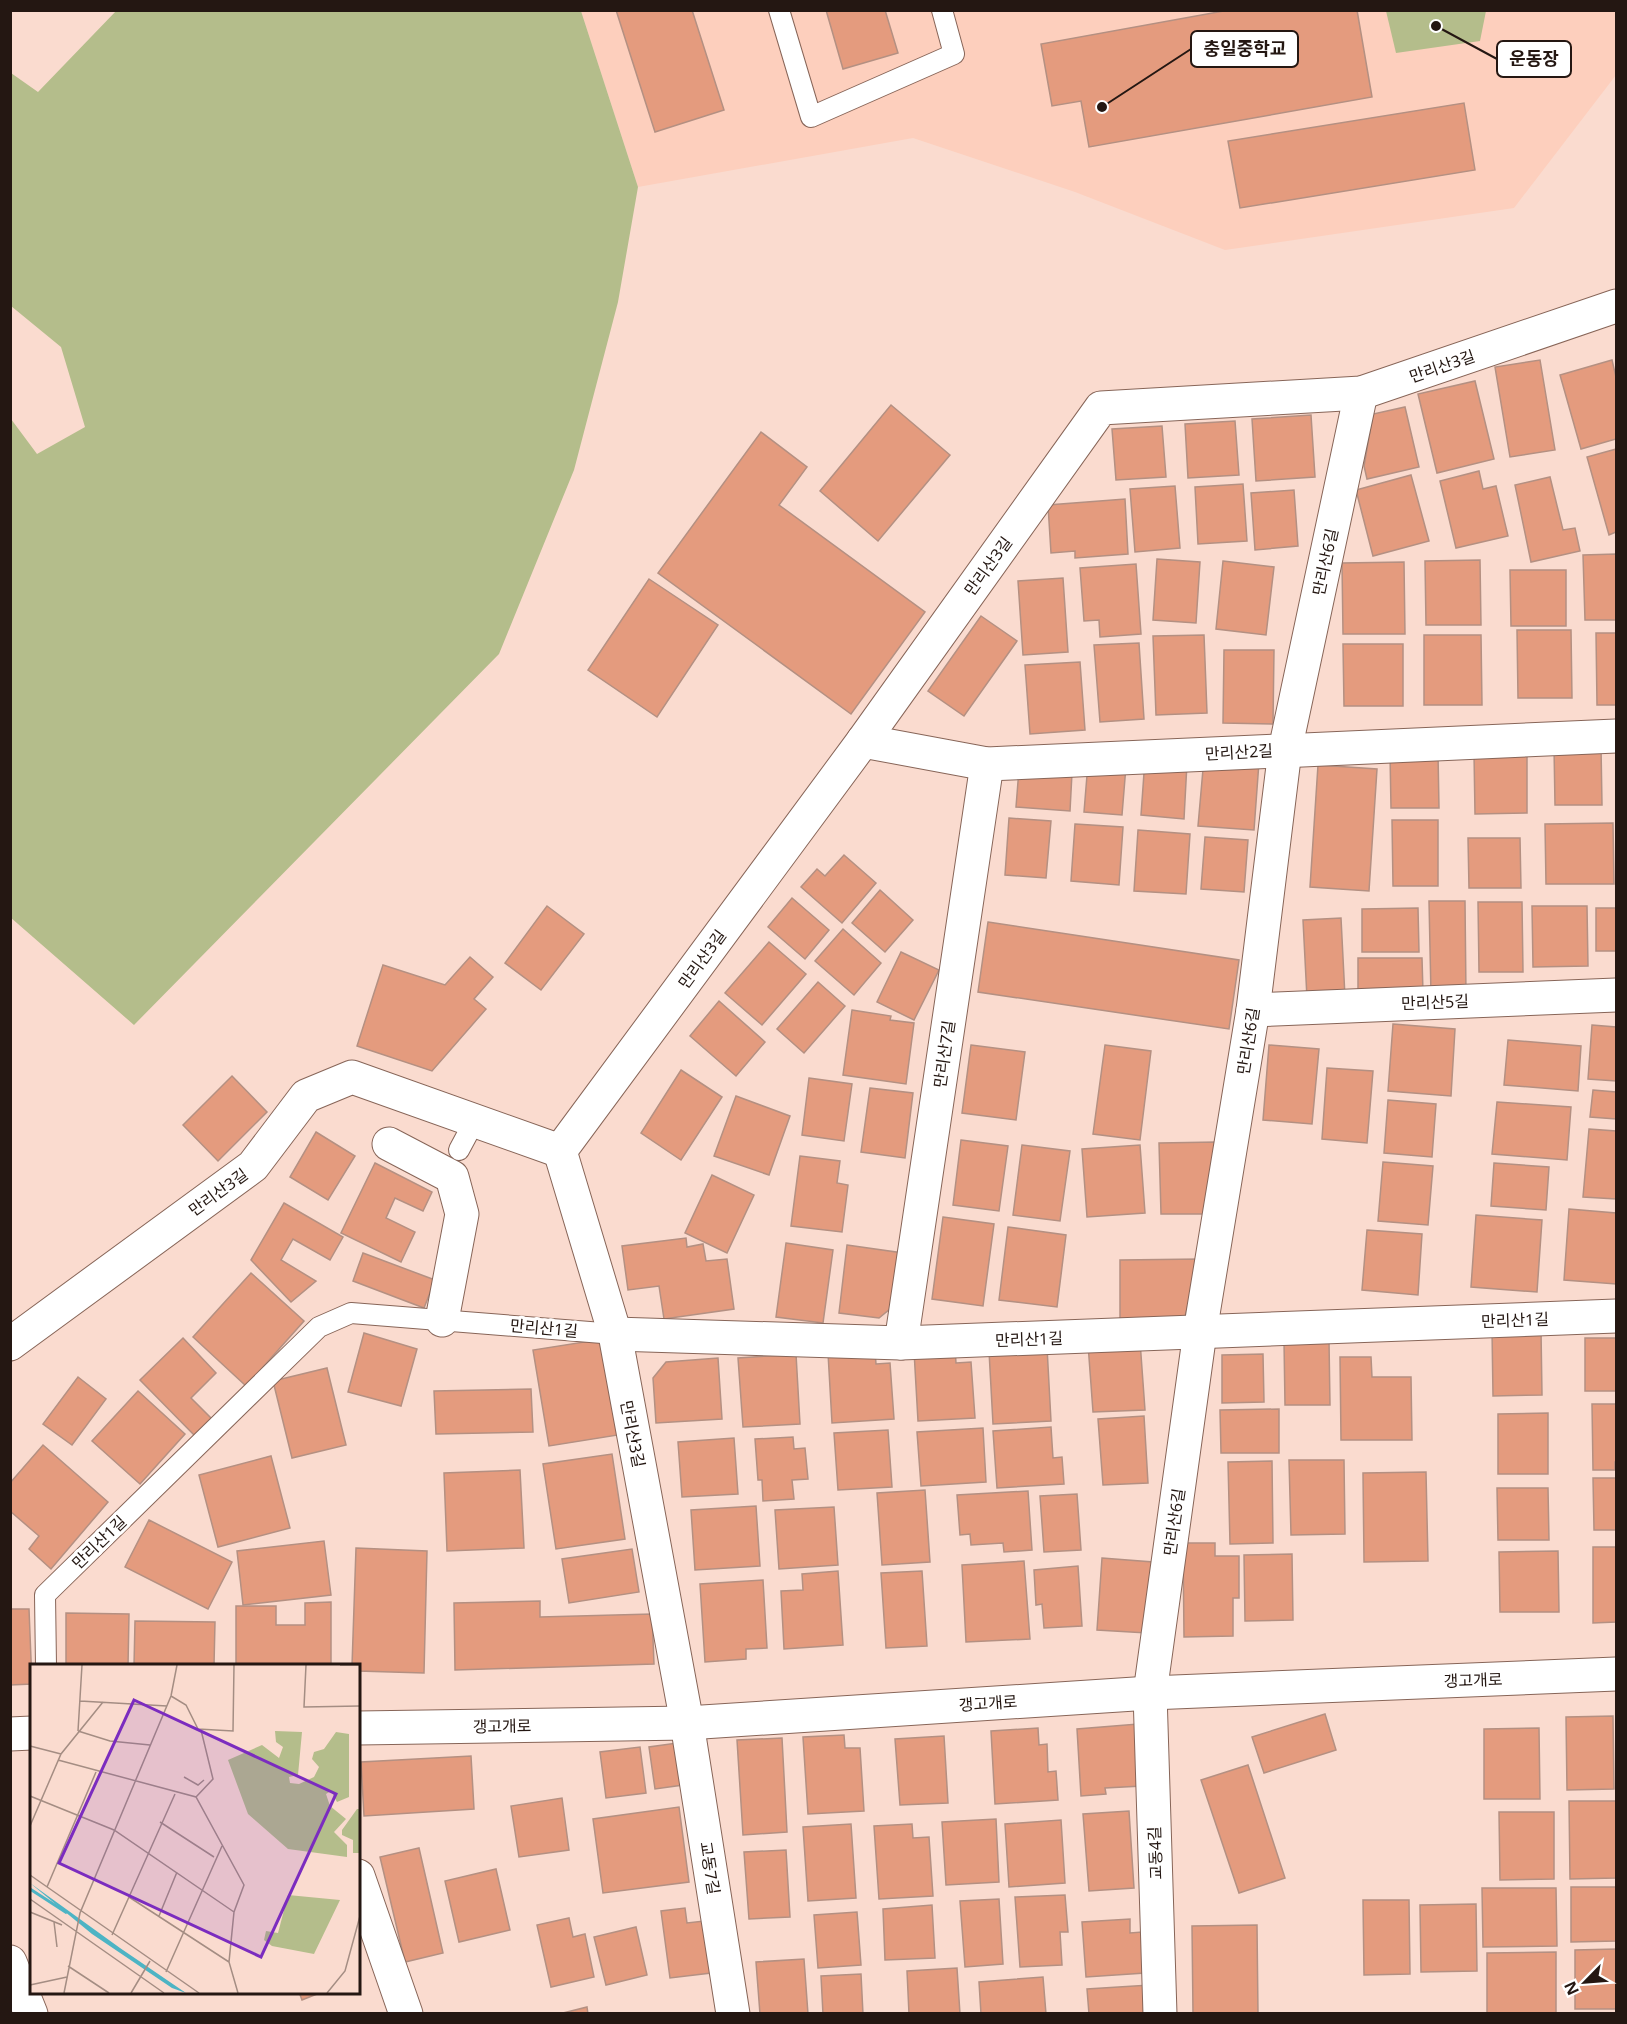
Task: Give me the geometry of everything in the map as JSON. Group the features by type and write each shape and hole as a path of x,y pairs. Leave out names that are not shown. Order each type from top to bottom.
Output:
{"street":[{"name":"만리산3길","path":"560,1151 863,741 1101,408 1361,393 1617,306"},
{"name":"만리산6길","path":"1150,1692 1200,1332 1253,1010 1285,750 1361,393"},
{"name":"만리산2길","path":"863,741 987,764 1617,736"},
{"name":"만리산7길","path":"901,1344 987,764"},
{"name":"만리산5길","path":"1253,1010 1617,995"},
{"name":"만리산3길","path":"10,1344 253,1166 306,1096 352,1077 560,1151"},
{"path":"389,1144 452,1177 462,1214 442,1320"},
{"name":"만리산3길","path":"560,1151 615,1334 687,1723"},
{"name":"만리산1길","path":"615,1334 901,1344 1617,1316"},
{"name":"갱고개로","path":"360,1728 687,1723 1150,1692 1617,1674"},
{"name":"교동4길","path":"1150,1692 1160,2013"},
{"name":"교동7길","path":"687,1723 733,2013"},
{"path":"10,1734 30,1733"},
{"path":"360,1882 406,2013"},
{"path":"10,1962 31,2013"}],"lane":[{"path":"779,10 811,117 954,54 942,10"},
{"path":"459,1150 474,1122"},
{"name":"만리산1길","path":"46,1664 45,1595 319,1327 351,1313 615,1334"}],"shaded area":[{"path":"581,11 1616,11 1616,75 1514,208 1225,250 1075,192 913,138 638,187"}],"green space":[{"path":"117,10 581,11 638,187 618,302 574,470 499,654 134,1025 10,917 11,419 37,454 85,427 61,347 11,306 11,73 38,92"},
{"path":"1386,10 1486,11 1480,41 1396,53"}],"building":[{"path":"616,10 692,10 724,110 655,132"},
{"path":"826,10 885,10 898,53 843,69"},
{"path":"1229,10 1357,10 1372,97 1089,147 1081,101 1052,106 1041,44"},
{"path":"1464,103 1475,170 1240,208 1228,141"},
{"path":"1540,360 1555,450 1510,457 1495,367"},
{"path":"1612,360 1616,377 1616,439 1581,449 1560,375"},
{"path":"1475,381 1494,459 1437,473 1418,394"},
{"path":"891,405 950,455 878,541 820,491"},
{"path":"1405,407 1419,467 1367,479 1364,466 1373,414"},
{"path":"1311,415 1315,477 1256,481 1252,419"},
{"path":"1235,421 1239,475 1188,478 1185,424"},
{"path":"1162,426 1166,477 1116,480 1112,429"},
{"path":"761,432 807,467 779,505 925,612 851,714 658,573"},
{"path":"1616,449 1616,532 1609,535 1587,457"},
{"path":"1479,471 1483,489 1496,486 1508,536 1456,548 1440,481"},
{"path":"1411,475 1429,541 1373,556 1356,490"},
{"path":"1550,477 1563,530 1575,528 1580,551 1531,562 1515,485"},
{"path":"1243,484 1247,541 1198,544 1195,487"},
{"path":"1175,486 1180,548 1135,552 1130,489"},
{"path":"1294,490 1298,546 1255,550 1251,493"},
{"path":"1125,499 1128,554 1075,558 1075,551 1051,553 1048,505"},
{"path":"1616,554 1616,620 1585,620 1583,555"},
{"path":"1157,559 1200,562 1196,623 1153,620"},
{"path":"1480,560 1481,625 1426,625 1425,561"},
{"path":"1223,561 1274,567 1266,635 1216,629"},
{"path":"1404,562 1405,634 1343,634 1342,563"},
{"path":"1136,564 1141,634 1100,637 1099,620 1084,621 1080,568"},
{"path":"1510,570 1566,570 1566,626 1511,626"},
{"path":"1063,578 1068,652 1023,655 1018,581"},
{"path":"649,579 718,625 657,717 588,670"},
{"path":"981,616 1017,641 964,716 928,691"},
{"path":"1517,630 1571,630 1572,698 1518,698"},
{"path":"1596,633 1616,633 1616,705 1597,705"},
{"path":"1204,635 1207,713 1156,715 1153,636"},
{"path":"1424,635 1481,635 1482,705 1424,705"},
{"path":"1139,643 1144,719 1100,722 1094,645"},
{"path":"1343,644 1403,644 1403,706 1344,706"},
{"path":"1224,650 1274,650 1273,724 1223,723"},
{"path":"1080,662 1085,730 1030,734 1025,665"},
{"path":"1601,746 1602,805 1555,805 1554,747"},
{"path":"1438,753 1439,808 1391,808 1390,754"},
{"path":"1474,753 1527,753 1527,813 1475,814"},
{"path":"1204,758 1259,762 1254,830 1198,826"},
{"path":"1145,759 1187,763 1184,819 1141,815"},
{"path":"1088,763 1126,766 1122,815 1084,812"},
{"path":"1318,765 1377,769 1369,891 1310,887"},
{"path":"1019,769 1072,773 1070,811 1016,807"},
{"path":"1009,818 1051,821 1046,878 1005,875"},
{"path":"1392,820 1438,820 1438,886 1393,886"},
{"path":"1613,823 1614,884 1546,884 1545,824"},
{"path":"1075,824 1123,827 1119,885 1071,881"},
{"path":"1138,830 1190,834 1186,894 1134,891"},
{"path":"1205,837 1248,840 1244,892 1201,889"},
{"path":"1468,838 1520,838 1521,888 1469,888"},
{"path":"844,855 876,883 842,923 801,887 817,869 825,876"},
{"path":"880,890 913,920 885,952 852,923"},
{"path":"792,898 829,930 805,959 768,927"},
{"path":"1429,901 1465,901 1466,995 1431,995"},
{"path":"1478,902 1522,902 1523,972 1479,972"},
{"path":"547,906 584,934 541,990 505,963"},
{"path":"1532,906 1587,906 1588,966 1533,967"},
{"path":"1418,908 1419,952 1362,952 1362,909"},
{"path":"1596,908 1616,908 1616,951 1596,951"},
{"path":"1341,918 1345,997 1307,998 1303,920"},
{"path":"988,922 1239,960 1229,1029 978,992"},
{"path":"843,929 881,963 854,995 815,961"},
{"path":"769,942 806,974 762,1025 725,993"},
{"path":"901,952 939,970 914,1020 877,1002"},
{"path":"470,957 493,977 474,999 486,1009 432,1071 357,1046 383,965 445,985"},
{"path":"1358,958 1422,958 1423,992 1358,992"},
{"path":"818,982 845,1006 804,1053 777,1029"},
{"path":"719,1001 765,1042 736,1076 690,1036"},
{"path":"852,1010 891,1016 890,1020 914,1023 906,1084 843,1075"},
{"path":"1393,1024 1455,1029 1451,1096 1388,1091"},
{"path":"1592,1025 1616,1027 1616,1081 1588,1079"},
{"path":"1508,1040 1581,1046 1578,1091 1504,1085"},
{"path":"971,1045 1025,1052 1016,1120 962,1113"},
{"path":"1105,1045 1151,1051 1140,1140 1093,1134"},
{"path":"1269,1045 1319,1049 1312,1124 1263,1120"},
{"path":"1327,1068 1373,1071 1367,1143 1322,1139"},
{"path":"681,1070 722,1097 681,1160 641,1133"},
{"path":"232,1076 267,1112 218,1161 183,1125"},
{"path":"809,1078 852,1084 844,1141 802,1135"},
{"path":"870,1088 913,1093 905,1158 861,1152"},
{"path":"1593,1090 1616,1092 1616,1119 1590,1117"},
{"path":"736,1096 790,1116 769,1175 714,1156"},
{"path":"1388,1100 1436,1104 1432,1157 1384,1153"},
{"path":"1497,1102 1571,1107 1567,1160 1492,1154"},
{"path":"1589,1129 1616,1131 1616,1199 1583,1197"},
{"path":"316,1132 355,1156 328,1200 290,1177"},
{"path":"961,1140 1008,1146 999,1211 953,1205"},
{"path":"1216,1142 1206,1214 1161,1214 1159,1143"},
{"path":"1022,1145 1070,1151 1060,1221 1013,1215"},
{"path":"1140,1145 1145,1213 1087,1217 1082,1149"},
{"path":"800,1156 840,1161 837,1183 848,1185 842,1232 791,1226"},
{"path":"1383,1162 1433,1166 1428,1225 1378,1221"},
{"path":"375,1163 432,1192 423,1211 395,1198 386,1218 415,1232 401,1262 341,1233"},
{"path":"1494,1163 1549,1167 1546,1210 1491,1206"},
{"path":"712,1175 754,1195 727,1253 685,1233"},
{"path":"284,1203 343,1237 330,1260 293,1239 281,1260 316,1281 291,1302 251,1260"},
{"path":"1569,1209 1616,1213 1616,1284 1564,1280"},
{"path":"1476,1215 1542,1220 1537,1292 1471,1287"},
{"path":"943,1217 994,1224 983,1306 932,1299"},
{"path":"1008,1227 1066,1235 1057,1307 999,1300"},
{"path":"1367,1230 1422,1234 1418,1295 1362,1290"},
{"path":"686,1238 687,1247 703,1244 706,1261 727,1259 734,1309 664,1319 659,1286 628,1290 622,1246"},
{"path":"786,1243 833,1250 823,1323 776,1317"},
{"path":"847,1245 903,1253 896,1304 879,1318 839,1313"},
{"path":"363,1253 435,1280 424,1308 353,1281"},
{"path":"1200,1259 1184,1320 1120,1321 1120,1260"},
{"path":"251,1273 304,1321 246,1386 193,1337"},
{"path":"1492,1330 1541,1330 1542,1395 1493,1396"},
{"path":"364,1333 417,1349 401,1406 348,1392"},
{"path":"183,1338 216,1373 191,1398 212,1419 195,1436 140,1380"},
{"path":"1585,1338 1616,1338 1616,1391 1585,1391"},
{"path":"603,1339 618,1435 549,1446 533,1350"},
{"path":"1140,1341 1145,1410 1093,1412 1088,1344"},
{"path":"1284,1341 1329,1341 1330,1405 1285,1405"},
{"path":"1047,1347 1051,1421 993,1424 989,1351"},
{"path":"955,1348 956,1363 971,1362 975,1418 918,1421 914,1351"},
{"path":"875,1350 876,1364 890,1363 894,1419 832,1423 828,1353"},
{"path":"796,1354 800,1424 743,1427 738,1358"},
{"path":"1263,1354 1264,1402 1222,1403 1222,1355"},
{"path":"1340,1357 1371,1357 1372,1377 1411,1377 1412,1440 1341,1440"},
{"path":"718,1358 722,1419 656,1423 653,1378 666,1362"},
{"path":"327,1368 346,1445 292,1458 273,1381"},
{"path":"78,1377 106,1399 72,1445 43,1424"},
{"path":"531,1389 533,1432 436,1434 434,1391"},
{"path":"138,1391 185,1434 140,1484 92,1441"},
{"path":"1592,1404 1616,1404 1615,1470 1593,1470"},
{"path":"1279,1409 1279,1453 1221,1453 1220,1410"},
{"path":"1548,1413 1548,1474 1498,1474 1498,1414"},
{"path":"1144,1416 1148,1483 1103,1485 1098,1419"},
{"path":"1051,1427 1053,1458 1062,1457 1064,1484 997,1488 993,1431"},
{"path":"983,1428 986,1482 921,1486 917,1432"},
{"path":"888,1430 892,1487 838,1490 834,1433"},
{"path":"793,1437 794,1449 805,1448 808,1479 792,1480 794,1499 763,1501 762,1480 758,1480 755,1439"},
{"path":"734,1438 738,1494 682,1497 678,1442"},
{"path":"43,1445 108,1502 51,1569 29,1549 39,1536 10,1511 10,1483"},
{"path":"612,1454 625,1539 556,1549 543,1464"},
{"path":"271,1456 290,1528 218,1547 199,1475"},
{"path":"1289,1460 1344,1460 1345,1534 1291,1535"},
{"path":"1272,1461 1273,1543 1230,1544 1228,1462"},
{"path":"520,1470 524,1548 447,1551 444,1473"},
{"path":"1426,1472 1428,1561 1364,1562 1363,1473"},
{"path":"1593,1478 1616,1478 1616,1530 1594,1530"},
{"path":"1497,1488 1548,1488 1549,1540 1498,1540"},
{"path":"925,1490 930,1562 882,1565 877,1493"},
{"path":"1028,1491 1032,1550 1004,1552 1003,1543 971,1545 970,1534 960,1535 957,1495"},
{"path":"1077,1494 1081,1550 1044,1552 1040,1496"},
{"path":"756,1506 760,1566 695,1570 691,1510"},
{"path":"834,1507 838,1565 779,1569 775,1510"},
{"path":"149,1520 232,1562 208,1609 125,1567"},
{"path":"324,1541 331,1595 243,1605 237,1551"},
{"path":"1183,1543 1215,1543 1215,1556 1239,1556 1239,1598 1233,1598 1233,1636 1184,1637"},
{"path":"1593,1547 1616,1547 1616,1622 1593,1623"},
{"path":"356,1548 427,1551 424,1673 360,1671 360,1664 352,1664"},
{"path":"632,1549 639,1592 569,1603 562,1559"},
{"path":"1558,1551 1559,1612 1500,1612 1499,1552"},
{"path":"1292,1554 1293,1620 1245,1621 1244,1555"},
{"path":"1102,1558 1153,1562 1147,1633 1097,1630"},
{"path":"1024,1561 1030,1639 966,1642 962,1565"},
{"path":"1078,1566 1082,1626 1044,1628 1042,1604 1036,1605 1034,1570"},
{"path":"838,1571 843,1645 784,1649 781,1591 803,1590 802,1574"},
{"path":"922,1571 927,1646 886,1648 881,1573"},
{"path":"763,1580 767,1648 746,1649 746,1659 705,1662 700,1584"},
{"path":"540,1601 540,1617 652,1614 654,1664 455,1670 454,1603"},
{"path":"331,1602 331,1664 236,1664 236,1606 276,1606 276,1625 305,1625 305,1603"},
{"path":"10,1609 29,1609 30,1684 10,1685"},
{"path":"66,1613 129,1614 128,1664 66,1664"},
{"path":"135,1621 215,1622 214,1664 134,1664"},
{"path":"1325,1714 1336,1750 1264,1773 1252,1737"},
{"path":"1613,1716 1614,1789 1567,1790 1566,1717"},
{"path":"1138,1724 1142,1786 1105,1788 1106,1794 1081,1796 1077,1729"},
{"path":"1038,1728 1039,1745 1047,1744 1048,1772 1056,1771 1058,1800 995,1804 991,1731"},
{"path":"1539,1728 1540,1799 1484,1799 1484,1729"},
{"path":"844,1735 845,1748 860,1748 864,1811 808,1814 803,1737"},
{"path":"944,1736 948,1803 900,1805 895,1739"},
{"path":"782,1738 787,1832 743,1835 737,1740"},
{"path":"677,1743 683,1785 655,1789 649,1747"},
{"path":"640,1747 646,1793 606,1798 600,1752"},
{"path":"471,1756 474,1809 364,1816 361,1762"},
{"path":"1248,1765 1285,1878 1239,1893 1201,1780"},
{"path":"562,1798 569,1850 519,1857 511,1806"},
{"path":"1569,1801 1616,1801 1616,1878 1570,1879"},
{"path":"679,1807 689,1882 603,1893 593,1819"},
{"path":"1129,1811 1134,1888 1089,1891 1083,1814"},
{"path":"1499,1812 1554,1812 1554,1879 1500,1880"},
{"path":"996,1819 999,1882 946,1885 942,1822"},
{"path":"1061,1820 1065,1883 1009,1887 1005,1824"},
{"path":"851,1824 856,1898 808,1901 803,1827"},
{"path":"912,1824 913,1838 929,1837 933,1896 879,1899 874,1826"},
{"path":"419,1848 443,1953 405,1962 380,1857"},
{"path":"786,1850 790,1917 749,1919 744,1852"},
{"path":"496,1869 510,1930 459,1942 445,1881"},
{"path":"1571,1887 1616,1887 1616,1941 1571,1942"},
{"path":"1482,1888 1556,1888 1557,1946 1483,1947"},
{"path":"1065,1895 1068,1932 1060,1932 1062,1965 1020,1967 1015,1897"},
{"path":"999,1899 1003,1964 965,1967 960,1901"},
{"path":"1363,1900 1409,1900 1410,1974 1364,1975"},
{"path":"1476,1904 1477,1971 1421,1972 1420,1905"},
{"path":"932,1905 935,1958 885,1960 883,1909"},
{"path":"685,1908 687,1923 704,1921 711,1973 670,1978 661,1911"},
{"path":"857,1912 861,1965 818,1968 814,1915"},
{"path":"569,1918 573,1937 585,1934 594,1977 551,1987 537,1925"},
{"path":"1130,1919 1130,1933 1142,1932 1145,1973 1086,1977 1082,1922"},
{"path":"1257,1925 1258,2014 1193,2014 1192,1926"},
{"path":"636,1927 647,1975 606,1985 594,1937"},
{"path":"1616,1949 1616,2009 1575,2009 1575,1950"},
{"path":"1556,1952 1556,2014 1487,2014 1487,1953"},
{"path":"804,1959 808,2014 760,2014 756,1962"},
{"path":"957,1968 960,2014 909,2014 907,1971"},
{"path":"861,1974 863,2014 823,2014 821,1976"},
{"path":"1043,1977 1046,2014 981,2014 979,1982"},
{"path":"1150,1985 1152,2014 1089,2014 1087,1989"},
{"path":"300,1994 317,1994 302,2000"},
{"path":"587,2007 588,2014 559,2014"}],"place":[{"name":"운동장","path":"1436,26"},
{"name":"충일중학교","path":"1102,107"}]}
